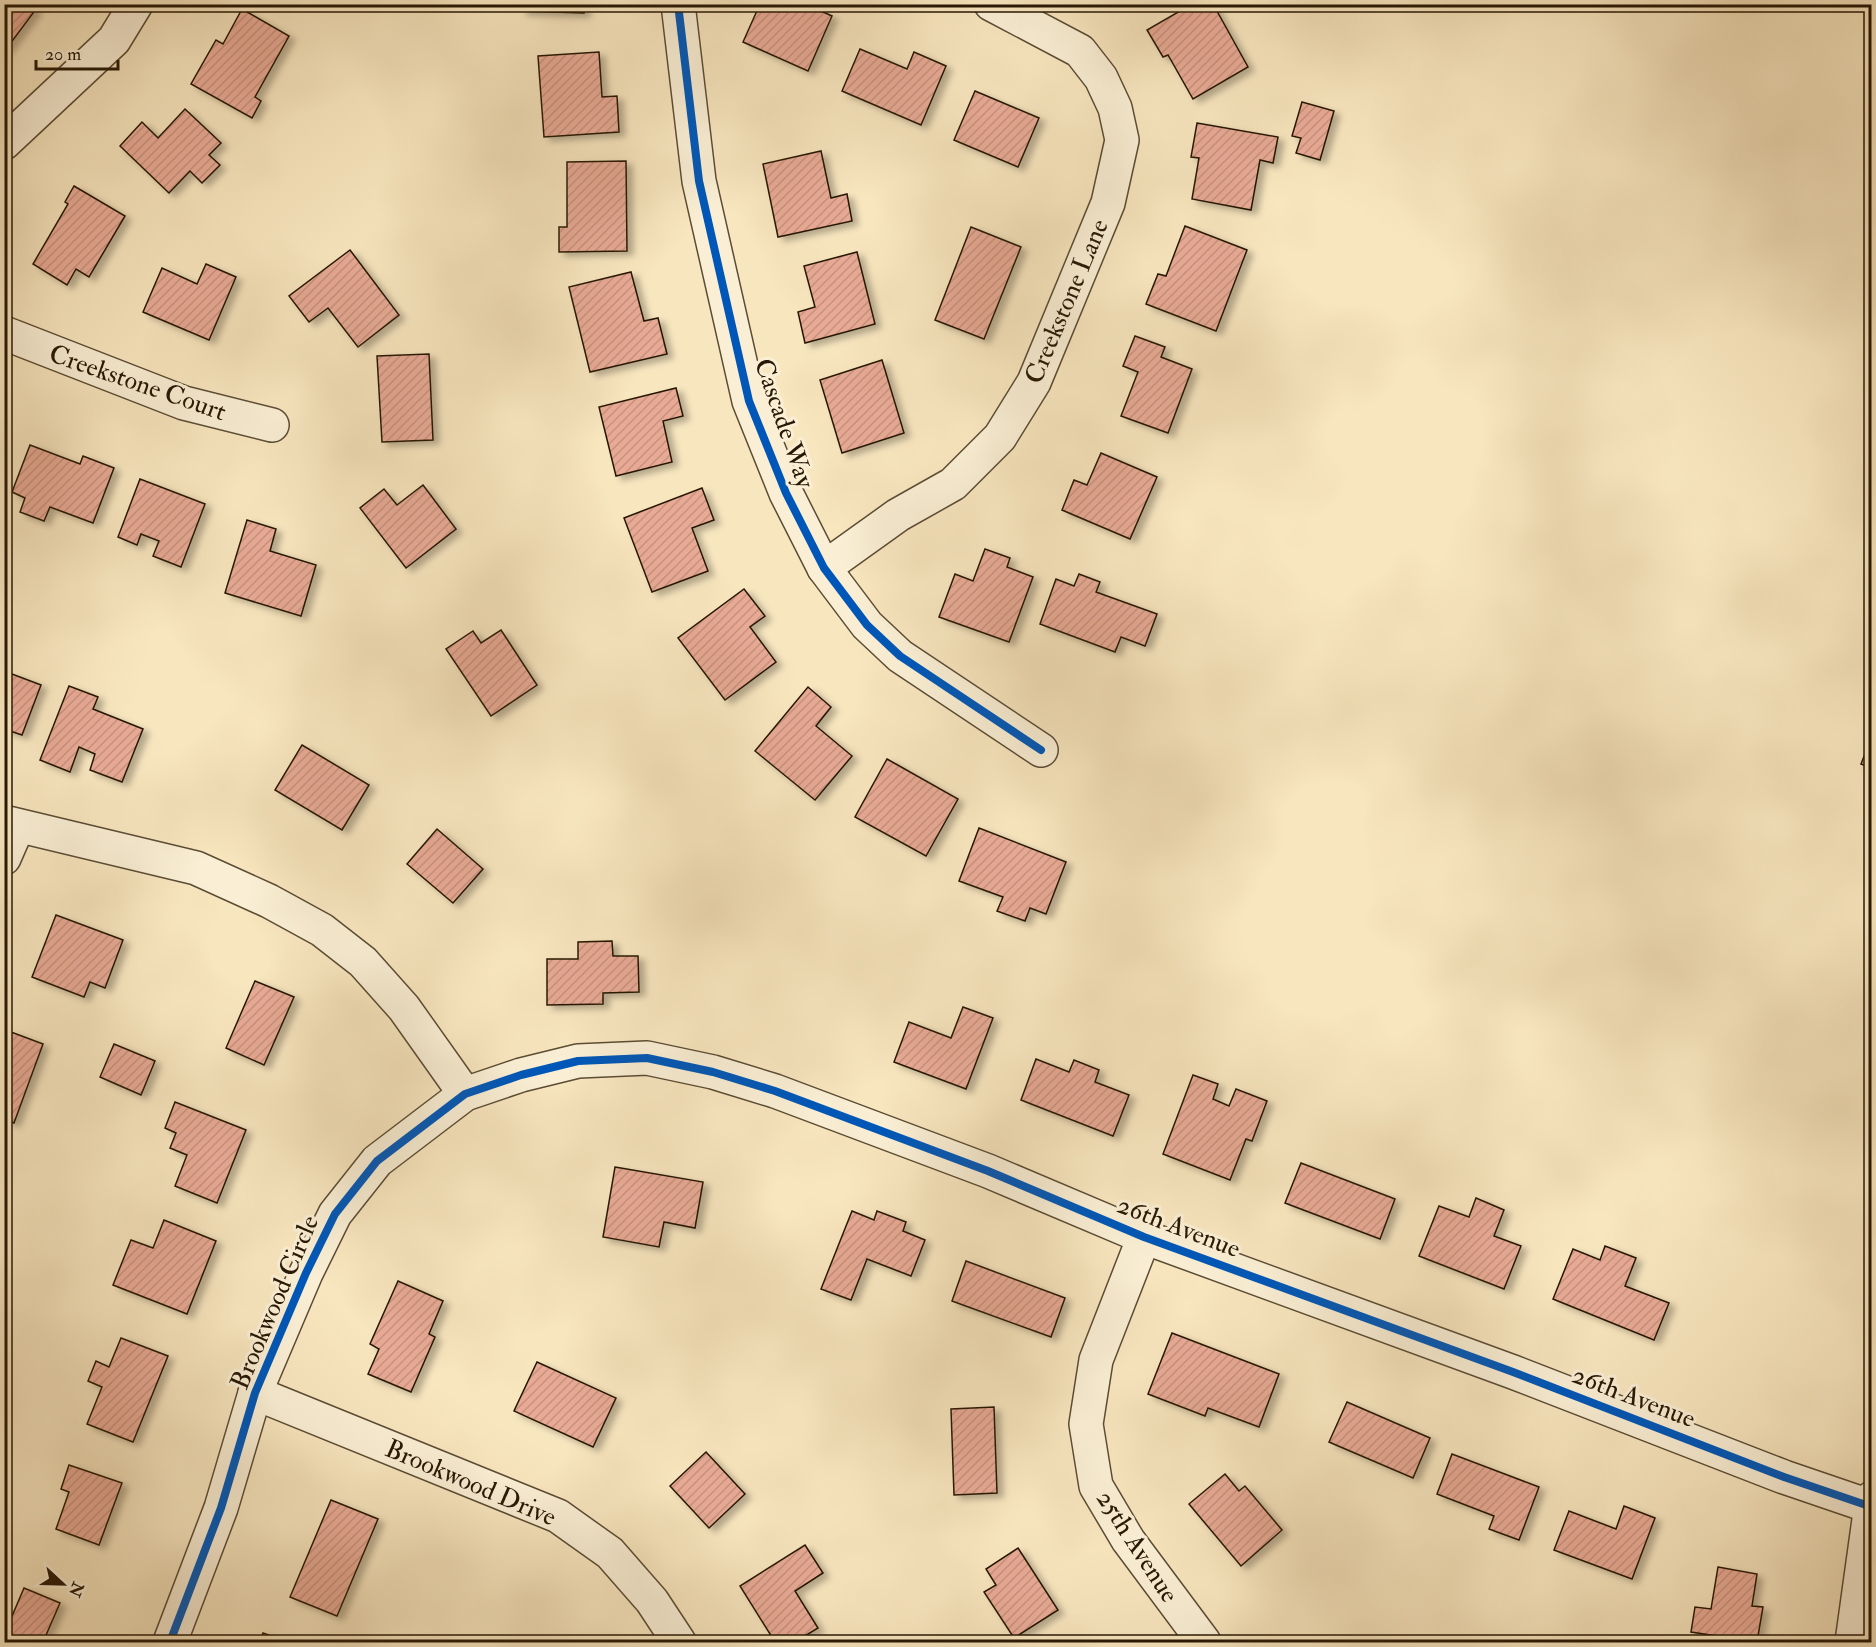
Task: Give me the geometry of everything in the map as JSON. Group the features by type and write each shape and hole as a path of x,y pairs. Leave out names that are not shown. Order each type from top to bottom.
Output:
{"street":[{"path":"4,143 114,40 136,4"},
{"name":"Cascade Way","path":"678,4 699,182 749,401 786,493 824,568 867,625 900,656 1041,750"},
{"name":"Creekstone Lane","path":"824,568 898,515 953,484 1000,437 1034,382 1108,203 1122,140 1115,108 1101,78 1080,51 991,4"},
{"name":"Creekstone Court","path":"4,333 184,403 272,425"},
{"path":"4,858 11,824 196,868 269,901 322,930 363,962 404,1008 465,1094"},
{"name":"26th Avenue","path":"465,1094 521,1075 578,1061 646,1058 713,1072 775,1092 988,1171 1144,1237 1502,1368 1784,1477 1870,1502"},
{"name":"Brookwood Circle","path":"170,1642 221,1508 255,1393 306,1273 335,1214 377,1161 465,1094"},
{"name":"25th Avenue","path":"1144,1237 1096,1360 1086,1424 1096,1486 1128,1540 1204,1642"},
{"name":"Brookwood Drive","path":"255,1393 558,1516 610,1553 652,1601 679,1642"},
{"path":"1852,1642 1870,1502"}],"building":[{"path":"4,4 31,4 36,9 4,52"},
{"path":"521,4 584,4 584,13 521,11"},
{"path":"760,4 805,4 832,16 808,71 743,42"},
{"path":"1192,4 1213,4 1248,67 1193,99 1168,55 1163,57 1147,30"},
{"path":"242,9 289,36 255,97 261,101 252,118 191,84 216,40 223,44"},
{"path":"860,49 907,69 914,52 946,66 921,125 842,91"},
{"path":"599,52 602,97 617,96 619,132 544,137 538,56"},
{"path":"975,91 1039,118 1018,167 954,140"},
{"path":"1302,102 1334,111 1320,160 1296,153 1301,138 1292,136"},
{"path":"185,109 221,143 209,155 220,165 202,183 190,171 169,193 120,146 142,122 158,138"},
{"path":"1197,123 1278,137 1273,163 1260,160 1251,210 1192,199 1199,158 1191,157"},
{"path":"821,151 831,198 847,194 852,221 778,237 763,164"},
{"path":"626,161 627,251 559,252 559,227 567,227 567,162"},
{"path":"74,186 125,216 89,277 76,269 67,285 33,264 68,204 65,202"},
{"path":"1185,226 1247,250 1216,331 1146,304 1158,274 1166,276"},
{"path":"971,227 1021,247 984,339 935,320"},
{"path":"350,250 399,315 358,347 328,308 309,322 289,296"},
{"path":"857,252 875,324 805,343 798,312 815,307 804,266"},
{"path":"206,264 236,277 209,340 143,312 162,268 197,284"},
{"path":"631,272 644,321 658,318 667,354 590,372 569,287"},
{"path":"1135,336 1165,347 1161,357 1192,369 1168,433 1121,416 1138,372 1123,366"},
{"path":"429,354 433,440 382,442 377,356"},
{"path":"882,360 904,433 842,453 820,380"},
{"path":"676,388 683,416 663,421 672,462 616,476 599,407"},
{"path":"30,445 80,464 83,456 114,468 93,523 50,507 44,521 20,512 25,498 12,492"},
{"path":"1101,453 1157,477 1130,539 1062,510 1074,480 1087,485"},
{"path":"140,479 205,504 181,567 153,556 159,541 141,534 137,545 118,537"},
{"path":"423,485 456,529 406,568 360,508 384,489 397,505"},
{"path":"702,488 714,520 692,528 708,571 652,592 624,518"},
{"path":"247,520 276,529 270,551 316,565 301,616 225,593"},
{"path":"985,549 1010,558 1007,567 1033,577 1009,642 939,617 955,574 973,581"},
{"path":"1079,574 1100,582 1096,592 1157,614 1145,646 1121,637 1115,652 1040,624 1056,579 1074,586"},
{"path":"744,589 765,616 750,627 776,662 725,700 678,638"},
{"path":"501,630 537,685 491,716 446,649 473,631 481,643"},
{"path":"12,674 41,685 22,735 4,729 4,690"},
{"path":"69,686 98,697 93,709 143,729 122,782 90,770 95,754 79,747 70,772 40,760"},
{"path":"808,687 831,707 816,726 852,756 815,800 755,751"},
{"path":"1872,736 1872,768 1861,764"},
{"path":"302,745 369,785 342,830 275,790"},
{"path":"887,759 958,799 926,856 855,817"},
{"path":"979,828 1066,862 1046,914 1030,908 1025,921 997,911 1003,897 959,881"},
{"path":"437,829 483,869 453,903 407,864"},
{"path":"56,915 123,940 105,988 90,982 84,997 32,977"},
{"path":"612,941 613,956 638,956 639,992 603,993 603,1004 547,1005 547,959 578,959 578,942"},
{"path":"255,981 294,997 264,1065 226,1048"},
{"path":"963,1007 993,1018 966,1089 894,1062 909,1022 951,1038"},
{"path":"11,1032 43,1044 14,1123 4,1119 4,1049"},
{"path":"114,1044 155,1061 141,1095 100,1077"},
{"path":"1036,1059 1069,1072 1074,1060 1099,1070 1095,1082 1129,1095 1113,1136 1021,1100"},
{"path":"1193,1075 1218,1084 1213,1099 1229,1106 1236,1089 1267,1101 1252,1141 1246,1139 1230,1180 1163,1154"},
{"path":"175,1102 246,1130 217,1203 175,1186 187,1155 170,1148 176,1133 165,1128"},
{"path":"1301,1163 1395,1199 1380,1239 1285,1203"},
{"path":"615,1167 703,1182 695,1228 664,1222 659,1247 603,1237"},
{"path":"1476,1198 1504,1210 1494,1236 1521,1246 1504,1289 1419,1256 1439,1206 1469,1217"},
{"path":"852,1211 874,1220 877,1211 906,1222 903,1231 925,1240 911,1276 867,1259 851,1300 821,1289"},
{"path":"164,1220 216,1241 187,1314 113,1285 131,1240 153,1248"},
{"path":"1605,1246 1636,1258 1625,1286 1669,1303 1654,1340 1553,1299 1573,1249 1600,1260"},
{"path":"966,1261 1065,1298 1051,1337 952,1301"},
{"path":"398,1281 443,1301 429,1334 435,1337 411,1392 368,1374 379,1349 370,1344"},
{"path":"1172,1333 1279,1374 1259,1427 1208,1408 1205,1416 1148,1394"},
{"path":"121,1338 168,1356 133,1442 87,1424 102,1387 88,1381 96,1361 109,1367"},
{"path":"537,1362 616,1398 593,1447 514,1411"},
{"path":"1347,1402 1430,1438 1413,1478 1329,1442"},
{"path":"994,1407 997,1493 954,1495 951,1409"},
{"path":"706,1452 745,1494 709,1528 670,1486"},
{"path":"1452,1454 1539,1487 1519,1540 1489,1529 1494,1516 1437,1494"},
{"path":"69,1465 122,1483 99,1545 56,1529 69,1492 61,1489"},
{"path":"1225,1474 1239,1491 1245,1486 1282,1530 1241,1566 1189,1504"},
{"path":"331,1500 378,1519 337,1616 290,1597"},
{"path":"1624,1506 1655,1518 1632,1579 1554,1550 1569,1511 1616,1529"},
{"path":"805,1545 823,1573 795,1591 818,1628 795,1642 775,1642 740,1586"},
{"path":"1018,1548 1058,1610 1014,1638 984,1592 996,1585 986,1569"},
{"path":"1718,1567 1757,1574 1752,1606 1763,1607 1757,1642 1691,1632 1695,1607 1711,1609"},
{"path":"24,1588 60,1603 43,1642 4,1642 4,1635"},
{"path":"263,1633 288,1642 259,1642"}],"cycle path":[{"path":"678,4 699,181 749,401 786,493 824,568 867,625 900,656 1041,750"},
{"path":"170,1642 221,1508 255,1393 306,1273 335,1214 377,1161 465,1094 521,1075 578,1061 647,1058 713,1072 775,1091 988,1171 1144,1237 1513,1372 1784,1477 1869,1506"}]}
